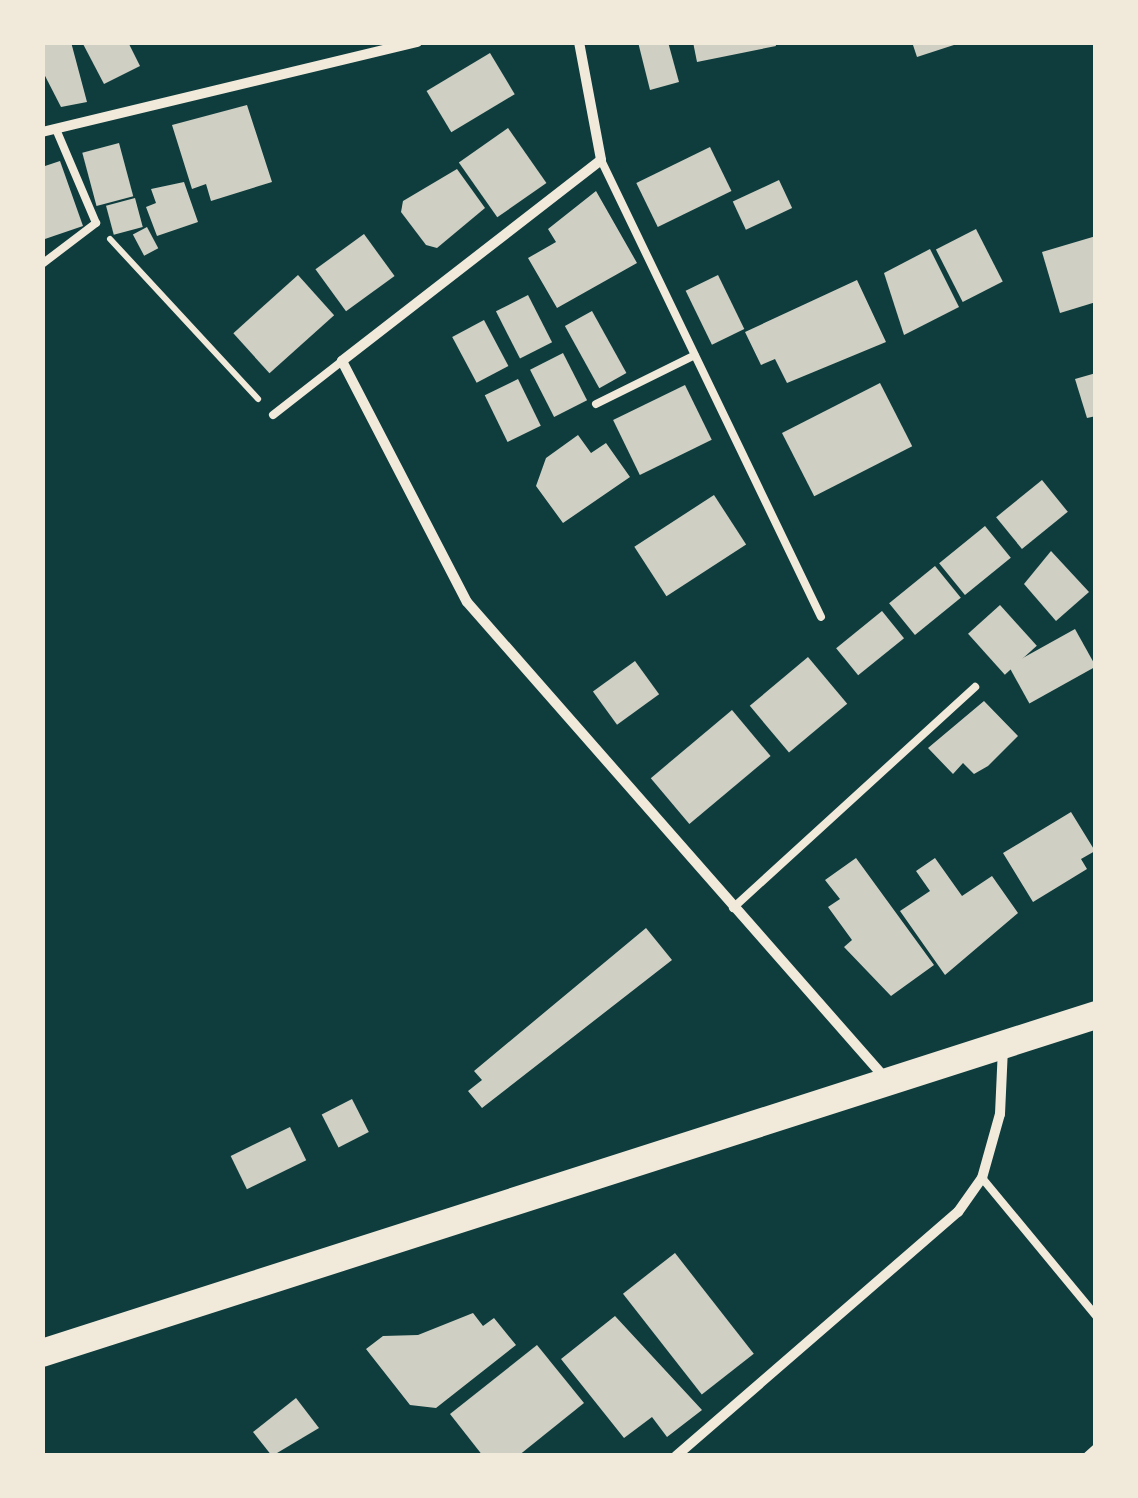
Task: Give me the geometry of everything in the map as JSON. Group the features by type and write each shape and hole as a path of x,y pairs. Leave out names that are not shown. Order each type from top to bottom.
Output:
{"highway":[{"path":"42,1353 1003,1048 1096,1015"}],"street":[{"path":"42,132 418,42"},
{"path":"579,42 601,160 342,361 467,602 889,1082"},
{"path":"676,1456 958,1212 982,1178 1000,1114 1003,1048"}],"lane":[{"path":"42,264 96,223 56,129"},
{"path":"601,160 821,617"},
{"path":"596,404 695,355"},
{"path":"273,415 342,361"},
{"path":"733,908 975,687"},
{"path":"982,1178 1096,1316"},
{"path":"1087,1456 1096,1448"}],"path":[{"path":"96,223 273,415"}],"building":[{"path":"42,42 71,42 87,102 61,107 42,70"},
{"path":"82,42 128,42 140,66 104,84"},
{"path":"638,42 668,42 679,82 650,90"},
{"path":"693,42 775,42 776,46 697,62"},
{"path":"912,42 960,42 960,43 917,57"},
{"path":"490,53 515,94 451,132 427,91"},
{"path":"247,105 272,182 211,201 206,184 192,189 172,125"},
{"path":"508,128 546,183 497,217 459,162"},
{"path":"119,143 133,196 97,206 82,153"},
{"path":"710,147 731,191 658,227 636,183"},
{"path":"60,161 83,226 42,240 42,167"},
{"path":"457,169 485,208 437,248 426,245 401,212 403,201"},
{"path":"779,180 792,208 746,230 733,202"},
{"path":"184,182 198,222 157,236 146,207 156,203 151,189"},
{"path":"596,191 637,263 557,308 528,258 556,242 548,229"},
{"path":"135,198 143,227 114,235 106,206"},
{"path":"147,227 158,248 144,256 133,235"},
{"path":"976,229 1003,282 963,302 936,249"},
{"path":"364,234 395,276 346,311 315,269"},
{"path":"1096,236 1096,302 1060,313 1042,252"},
{"path":"930,249 959,307 904,335 884,273"},
{"path":"298,275 334,315 269,373 233,333"},
{"path":"718,275 744,329 712,345 686,291"},
{"path":"857,280 886,342 787,383 775,359 761,365 745,332"},
{"path":"528,295 552,342 520,359 496,311"},
{"path":"592,311 626,373 599,388 565,326"},
{"path":"484,320 508,366 477,383 452,337"},
{"path":"563,353 587,400 554,417 530,370"},
{"path":"1096,373 1096,416 1087,418 1075,379"},
{"path":"518,379 541,426 508,442 485,395"},
{"path":"880,383 912,446 814,496 782,433"},
{"path":"685,385 712,440 640,475 613,420"},
{"path":"578,435 591,453 606,443 630,477 563,523 536,486 546,458"},
{"path":"1042,480 1068,512 1022,549 996,517"},
{"path":"714,495 746,544 666,596 634,547"},
{"path":"985,526 1011,558 965,595 939,563"},
{"path":"1051,551 1089,592 1056,621 1024,584"},
{"path":"935,566 961,598 915,635 889,603"},
{"path":"1000,605 1037,646 1005,675 968,634"},
{"path":"882,611 904,638 858,675 836,648"},
{"path":"1075,629 1096,667 1029,703 1009,666"},
{"path":"808,657 847,704 789,753 750,706"},
{"path":"635,661 659,694 617,725 593,692"},
{"path":"984,701 1018,736 988,766 974,774 963,763 953,774 928,748"},
{"path":"732,710 771,756 689,824 651,778"},
{"path":"1071,812 1095,851 1081,859 1087,869 1033,902 1003,853"},
{"path":"856,858 934,965 891,996 844,947 852,940 828,907 840,899 825,880"},
{"path":"935,858 962,896 992,876 1018,913 945,975 900,911 930,891 916,871"},
{"path":"646,928 672,960 482,1108 468,1091 482,1080 474,1071"},
{"path":"352,1099 369,1132 339,1147 322,1114"},
{"path":"290,1127 306,1160 247,1189 231,1156"},
{"path":"675,1253 754,1354 702,1394 623,1294"},
{"path":"473,1313 483,1326 494,1318 516,1345 436,1408 410,1405 366,1349 383,1336 418,1335"},
{"path":"615,1316 702,1410 667,1437 652,1417 624,1438 561,1359"},
{"path":"537,1345 584,1403 518,1456 483,1456 450,1414"},
{"path":"296,1398 319,1428 272,1456 253,1432"}]}
